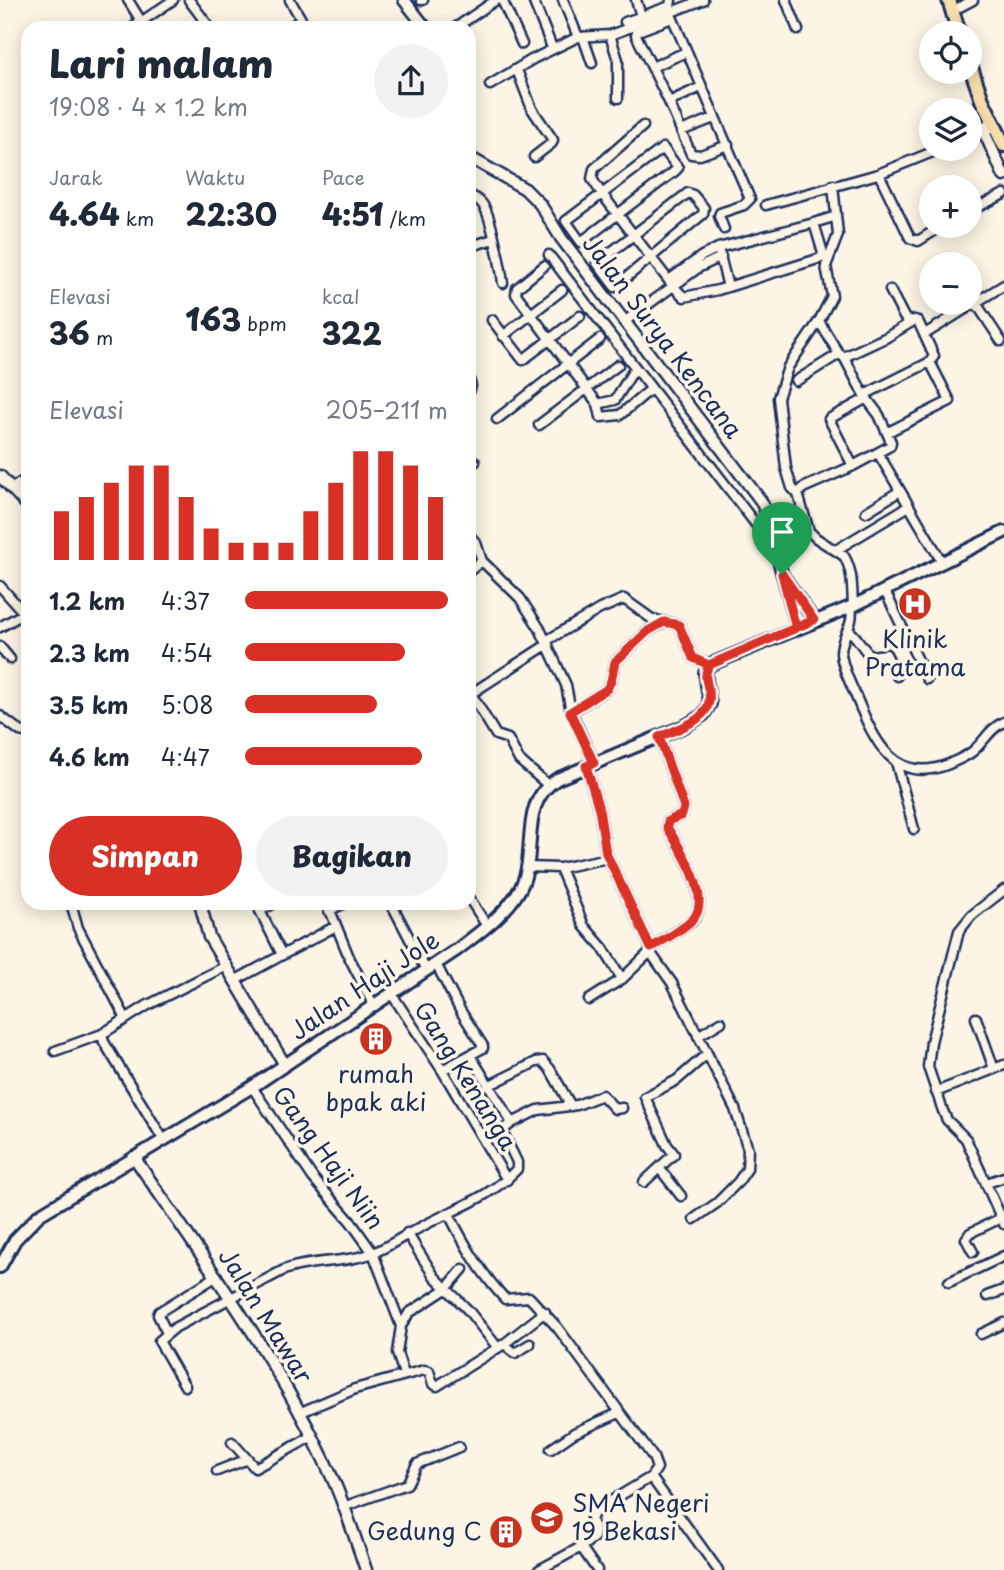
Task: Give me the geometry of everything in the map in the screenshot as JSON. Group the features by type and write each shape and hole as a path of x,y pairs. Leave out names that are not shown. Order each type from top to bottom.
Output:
{"main road":[{"path":"977,84 988,123 1003,143"},
{"path":"548,785 590,764 694,721 706,711 710,699 705,673 709,665 852,606 1004,532"},
{"name":"Jalan Haji Jole","path":"1,1260 15,1240 39,1215 252,1087 431,967 487,926 521,887 527,867 533,813 537,800 548,785"}],"street":[{"path":"128,0 141,21 173,0"},
{"path":"190,0 205,21"},
{"path":"290,0 301,19 299,21"},
{"path":"404,0 420,21"},
{"path":"465,21 496,0"},
{"path":"502,0 522,44"},
{"path":"533,0 551,45"},
{"path":"563,0 592,63"},
{"path":"636,0 641,16"},
{"path":"625,22 670,6 671,0"},
{"path":"703,0 636,33 689,151 695,156 728,145"},
{"path":"786,0 798,30"},
{"path":"951,5 973,0"},
{"path":"490,85 581,37 610,35 671,15"},
{"path":"671,15 750,199 744,205 720,213 724,229"},
{"path":"610,35 618,60 618,98"},
{"path":"652,67 686,52"},
{"path":"517,71 538,120 553,140 534,158"},
{"path":"669,102 701,87"},
{"path":"681,131 714,118"},
{"path":"982,126 988,123"},
{"path":"988,123 987,142 1004,176"},
{"path":"643,126 594,169 592,179 633,236 684,297 728,287 821,258 823,253 814,223"},
{"path":"663,148 677,165 675,171 582,242 566,221 602,194 663,148"},
{"path":"766,205 878,174 919,157"},
{"name":"Jalan Surya Kencana","path":"476,161 525,188 535,198 561,238 761,501 768,517 796,628"},
{"path":"881,178 910,238 918,241 923,238"},
{"path":"833,186 838,235 826,266 832,296 820,321 788,367 778,398 786,468 792,488 798,494 811,535 847,561 851,577 852,624 842,648 845,670 874,738 888,757 896,762 920,768 942,766 967,756 989,731 1004,722"},
{"path":"688,193 693,195 705,211 651,258 615,287 597,263 688,193"},
{"path":"982,205 1004,194"},
{"path":"476,198 485,208 501,264 503,283"},
{"path":"624,322 671,283 720,253 833,218"},
{"path":"476,245 493,239"},
{"path":"720,253 728,287"},
{"path":"549,256 774,548"},
{"path":"544,266 515,291 598,404 603,419 625,412 651,389"},
{"path":"982,299 1004,285"},
{"path":"503,336 562,290"},
{"path":"890,290 904,317 907,320 915,320"},
{"path":"982,312 1001,341"},
{"path":"925,334 956,315"},
{"path":"492,320 523,360 580,316"},
{"path":"853,466 829,419 930,362 933,353 915,320"},
{"path":"796,382 841,355 887,337 915,320"},
{"path":"798,494 803,488 890,446 888,432 820,321"},
{"path":"497,419 600,339"},
{"path":"888,432 950,401 930,362"},
{"path":"539,425 618,365"},
{"path":"598,404 615,400 635,368"},
{"path":"878,453 942,562"},
{"path":"0,476 21,498"},
{"path":"12,488 21,482"},
{"path":"866,512 900,491"},
{"path":"835,550 909,506"},
{"path":"476,543 482,561 520,598 547,642 566,685 570,712 590,764 608,858 651,950 672,983 735,1109 748,1149 747,1169 738,1182 717,1203 694,1219"},
{"path":"476,566 482,561"},
{"name":"Jalan Surya Kencana","path":"782,574 814,620"},
{"path":"0,586 21,607"},
{"path":"885,591 927,679"},
{"path":"476,691 547,642 600,609 624,598 652,619 679,625 693,658 709,665"},
{"path":"0,627 21,615"},
{"path":"570,712 607,689 615,662 648,631 664,622"},
{"path":"848,630 852,631 861,647 872,656 886,654 897,676"},
{"path":"0,647 10,659"},
{"path":"476,704 496,735 508,739 519,760 548,785"},
{"path":"0,716 21,731"},
{"path":"589,1000 622,979 651,950 691,921 698,910 699,895 690,869 667,827 668,821 682,815 684,807 659,737"},
{"path":"896,762 914,829"},
{"path":"527,867 560,868 608,858"},
{"path":"560,868 584,926 603,948 622,979"},
{"path":"973,1252 966,1239 970,1233 1002,1221 966,1139 947,1119 927,1061 956,939 968,918 1004,890"},
{"path":"476,909 487,926"},
{"path":"73,910 78,928 125,1017"},
{"path":"202,910 209,937 285,1065"},
{"path":"261,910 282,955"},
{"path":"329,910 374,1006"},
{"path":"394,910 483,1046 442,1070"},
{"path":"236,980 336,926"},
{"path":"55,1051 102,1034 125,1017 226,966"},
{"name":"Gang Kenanga","path":"391,993 442,1070 506,1180"},
{"path":"976,1018 993,1069"},
{"path":"698,1036 721,1022"},
{"path":"102,1034 104,1042 163,1139"},
{"path":"644,1182 674,1154 667,1145 645,1097 677,1080 707,1054"},
{"path":"470,1055 512,1123"},
{"path":"488,1086 543,1061 571,1106"},
{"path":"936,1092 1004,1065"},
{"name":"Gang Haji Niin","path":"252,1087 313,1178 356,1227 373,1253 401,1326"},
{"path":"185,1386 160,1344 161,1337 167,1333 257,1283 299,1265 338,1262 373,1253 407,1233 474,1202 506,1180 518,1168 502,1131 512,1123 538,1111 571,1106 604,1095 615,1109 622,1108"},
{"name":"Jalan Mawar","path":"134,1157 217,1276 269,1357 330,1473 366,1570"},
{"path":"660,1169 681,1196"},
{"path":"987,1183 1004,1177"},
{"path":"449,1214 470,1255 485,1277 505,1299 529,1297 545,1312 657,1463 655,1474 593,1513 591,1520 595,1535 581,1547 539,1570"},
{"path":"407,1233 434,1276 501,1346 515,1353 530,1344"},
{"path":"949,1282 1004,1256"},
{"path":"404,1374 397,1353 401,1326 409,1313 446,1289 463,1269"},
{"path":"167,1333 159,1312 217,1276"},
{"path":"987,1296 1004,1290"},
{"path":"299,1413 328,1399 427,1369 433,1384 437,1386 501,1346 545,1312"},
{"path":"981,1334 1004,1323"},
{"path":"551,1449 574,1433 620,1413"},
{"path":"232,1442 254,1467 258,1467 311,1437"},
{"path":"343,1507 407,1484 417,1464 459,1447"},
{"path":"217,1471 248,1459"},
{"path":"651,1477 718,1570"},
{"path":"581,1547 597,1570"}],"place":[{"name":"Klinik Pratama","path":"915,604"},
{"name":"rumah bpak aki","path":"376,1039"},
{"name":"SMA Negeri 19 Bekasi","path":"547,1518"},
{"name":"Gedung C","path":"506,1532"}],"route":[{"path":"782,574 789,604 796,628 709,665 705,673 709,708 694,721 659,737 684,807 682,815 668,821 667,827 690,869 699,895 699,904 691,921 651,948 609,862 599,809 586,766 594,763 570,712 607,689 615,662 648,631 664,622 679,625 693,658 709,665 719,659 750,647 814,620 782,574"}]}
